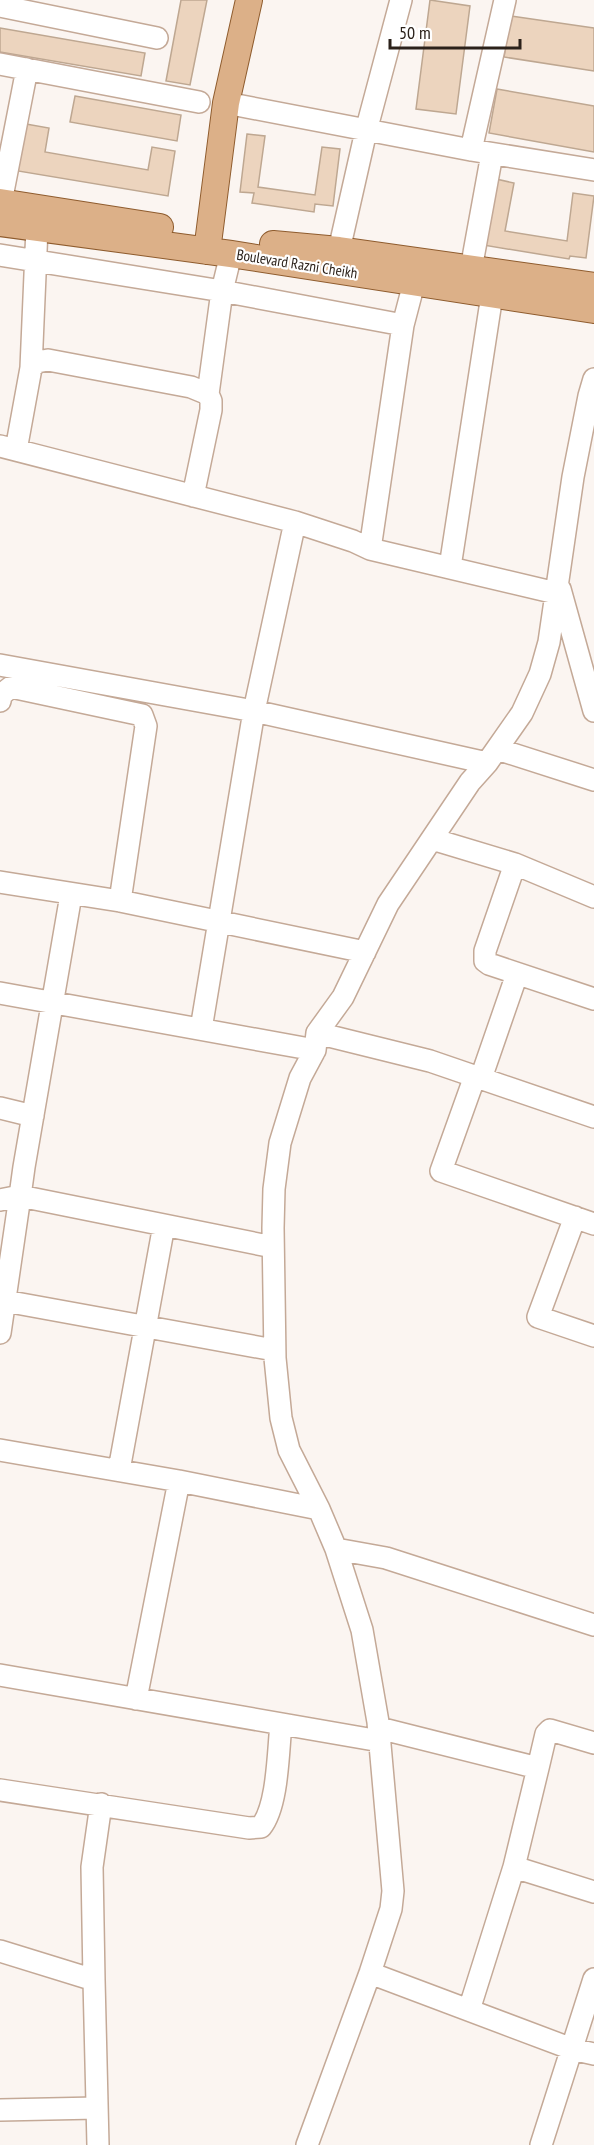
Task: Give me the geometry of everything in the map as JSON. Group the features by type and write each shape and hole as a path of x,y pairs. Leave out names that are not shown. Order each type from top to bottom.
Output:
{"main road":[{"path":"216,247 226,103 249,0"},
{"name":"Boulevard Razni Cheikh","path":"0,209 37,228 216,247 294,247 339,250 594,286"},
{"name":"Boulevard Razni Cheikh","path":"0,209 414,283 594,310"}],"street":[{"path":"339,250 366,130 401,0"},
{"path":"471,269 482,152 505,0"},
{"path":"12,5 157,38"},
{"path":"0,64 199,102"},
{"path":"0,209 27,69"},
{"path":"226,103 482,152 594,170"},
{"path":"37,228 31,368 8,448 295,522 370,549 557,588"},
{"path":"193,496 212,410 212,401 208,394 222,291 216,247"},
{"path":"0,255 222,291 403,325"},
{"path":"370,549 403,325 414,283"},
{"path":"450,567 492,295"},
{"path":"31,368 37,362 48,360 191,387 208,394"},
{"path":"307,2145 370,1973 391,1909 393,1892 379,1735 362,1630 336,1549 289,1450 282,1418 274,1350 274,1189 279,1143 300,1078 316,1042 343,997 388,904 470,782 492,756 522,713 540,674 549,642 569,496 594,380"},
{"path":"201,1029 254,711 295,522"},
{"path":"557,588 591,686 594,711"},
{"path":"0,665 492,756 594,780"},
{"path":"0,701 2,695 11,687 142,715 146,726 120,901"},
{"path":"432,839 515,864 594,897"},
{"path":"515,864 484,957 489,964 594,999"},
{"path":"0,882 120,901 365,952"},
{"path":"0,1333 5,1301 10,1198 33,1116 71,895"},
{"path":"517,974 441,1171 585,1220 538,1317 594,1336"},
{"path":"0,993 201,1029 316,1042 430,1061 594,1117"},
{"path":"0,1108 33,1116"},
{"path":"10,1198 273,1247"},
{"path":"119,1470 164,1225"},
{"path":"5,1301 274,1350"},
{"path":"0,1450 179,1480 319,1509"},
{"path":"136,1699 179,1480"},
{"path":"336,1549 386,1558 594,1625"},
{"path":"0,1675 281,1724 379,1735 538,1768"},
{"path":"0,1790 249,1828 261,1827 268,1819 272,1803 281,1724"},
{"path":"469,2010 514,1867 546,1734 550,1730 594,1743"},
{"path":"98,2145 92,1876 101,1804"},
{"path":"514,1867 594,1892"},
{"path":"0,1951 94,1980"},
{"path":"370,1973 572,2049 594,2054"},
{"path":"547,2143 572,2049 594,1979"},
{"path":"0,2110 98,2108"}],"building":[{"path":"181,0 207,0 190,85 166,81"},
{"path":"430,0 470,6 456,114 416,109"},
{"path":"511,16 594,28 594,71 504,57"},
{"path":"0,28 145,53 141,76 0,52"},
{"path":"497,89 594,106 594,152 489,133"},
{"path":"75,96 181,115 177,141 70,122"},
{"path":"26,124 49,128 45,152 148,170 152,147 175,151 168,196 18,171"},
{"path":"247,134 265,136 258,187 315,195 322,147 340,149 333,206 315,204 314,212 252,203 254,193 240,192"},
{"path":"496,179 514,183 505,231 567,241 573,193 594,196 586,258 570,256 569,259 483,245"}]}
